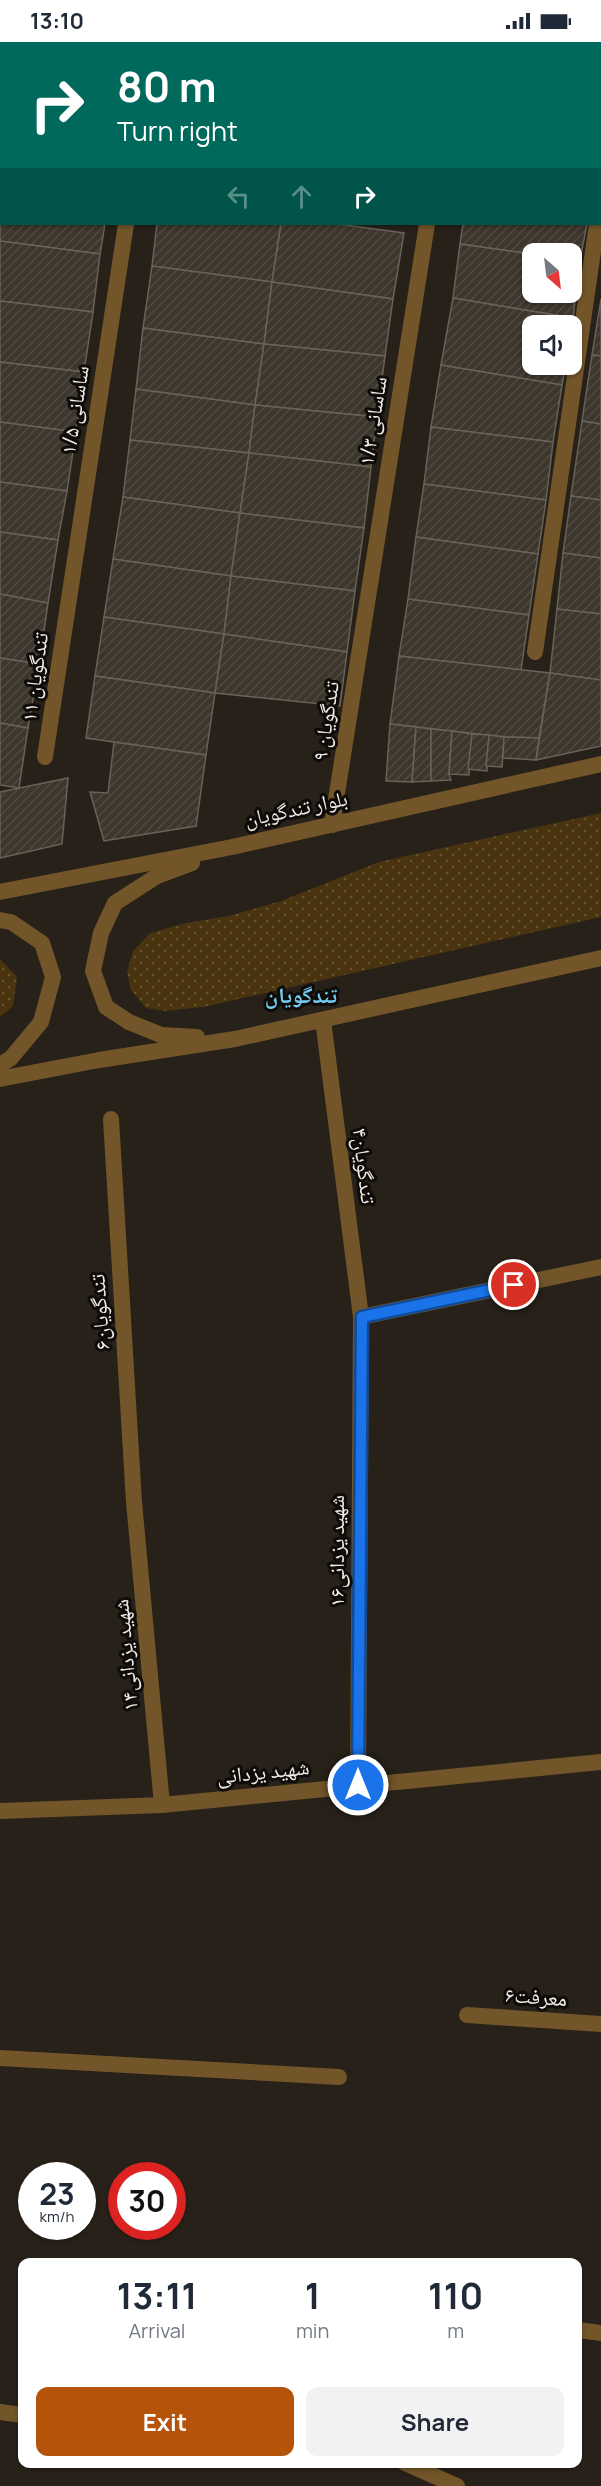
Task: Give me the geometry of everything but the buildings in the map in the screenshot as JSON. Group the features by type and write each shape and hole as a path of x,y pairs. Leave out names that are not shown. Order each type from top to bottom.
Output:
{"street":[{"name":"۱/۵ ساسانی","path":"68,603 126,225"},
{"name":"۱/۳ ساسانی","path":"364,625 427,225"},
{"path":"536,652 596,256 597,225"},
{"name":"۱۱ تندگویان","path":"45,757 68,603"},
{"name":"۹ تندگویان","path":"332,825 364,625"},
{"name":"بلوار تندگویان","path":"0,892 232,847 601,764"},
{"path":"232,847 157,876 116,903 101,933 93,971 106,1007 129,1022 161,1035 235,1038"},
{"path":"0,920 11,922 42,943 53,977 41,1022 11,1058 0,1065"},
{"path":"0,1079 99,1059 235,1038 601,958"},
{"name":"تندگویان۴","path":"323,1020 362,1317"},
{"name":"۶تندگویان","path":"111,1119 134,1502"},
{"path":"362,1317 601,1267"},
{"name":"شهید یزدانی۱۶","path":"358,1785 362,1317"},
{"name":"شهید یزدانی۱۴","path":"134,1502 162,1805"},
{"name":"شهید یزدانی","path":"0,1811 162,1805 601,1762"},
{"name":"معرفت۶","path":"467,2015 601,2024"},
{"path":"0,2058 339,2077"},
{"path":"582,2330 601,2332"},
{"path":"0,2412 18,2414"},
{"path":"417,2468 458,2486"}],"shaded area":[{"path":"601,813 601,917 203,1007 165,1011 146,1008 131,990 127,972 133,951 150,933 186,923 229,916 281,901 379,862"},
{"path":"0,959 17,977 13,1006 0,1017"}],"district":[{"name":"تندگویان","path":"301,995"}],"route":[{"path":"358,1785 362,1317 514,1285"}]}
